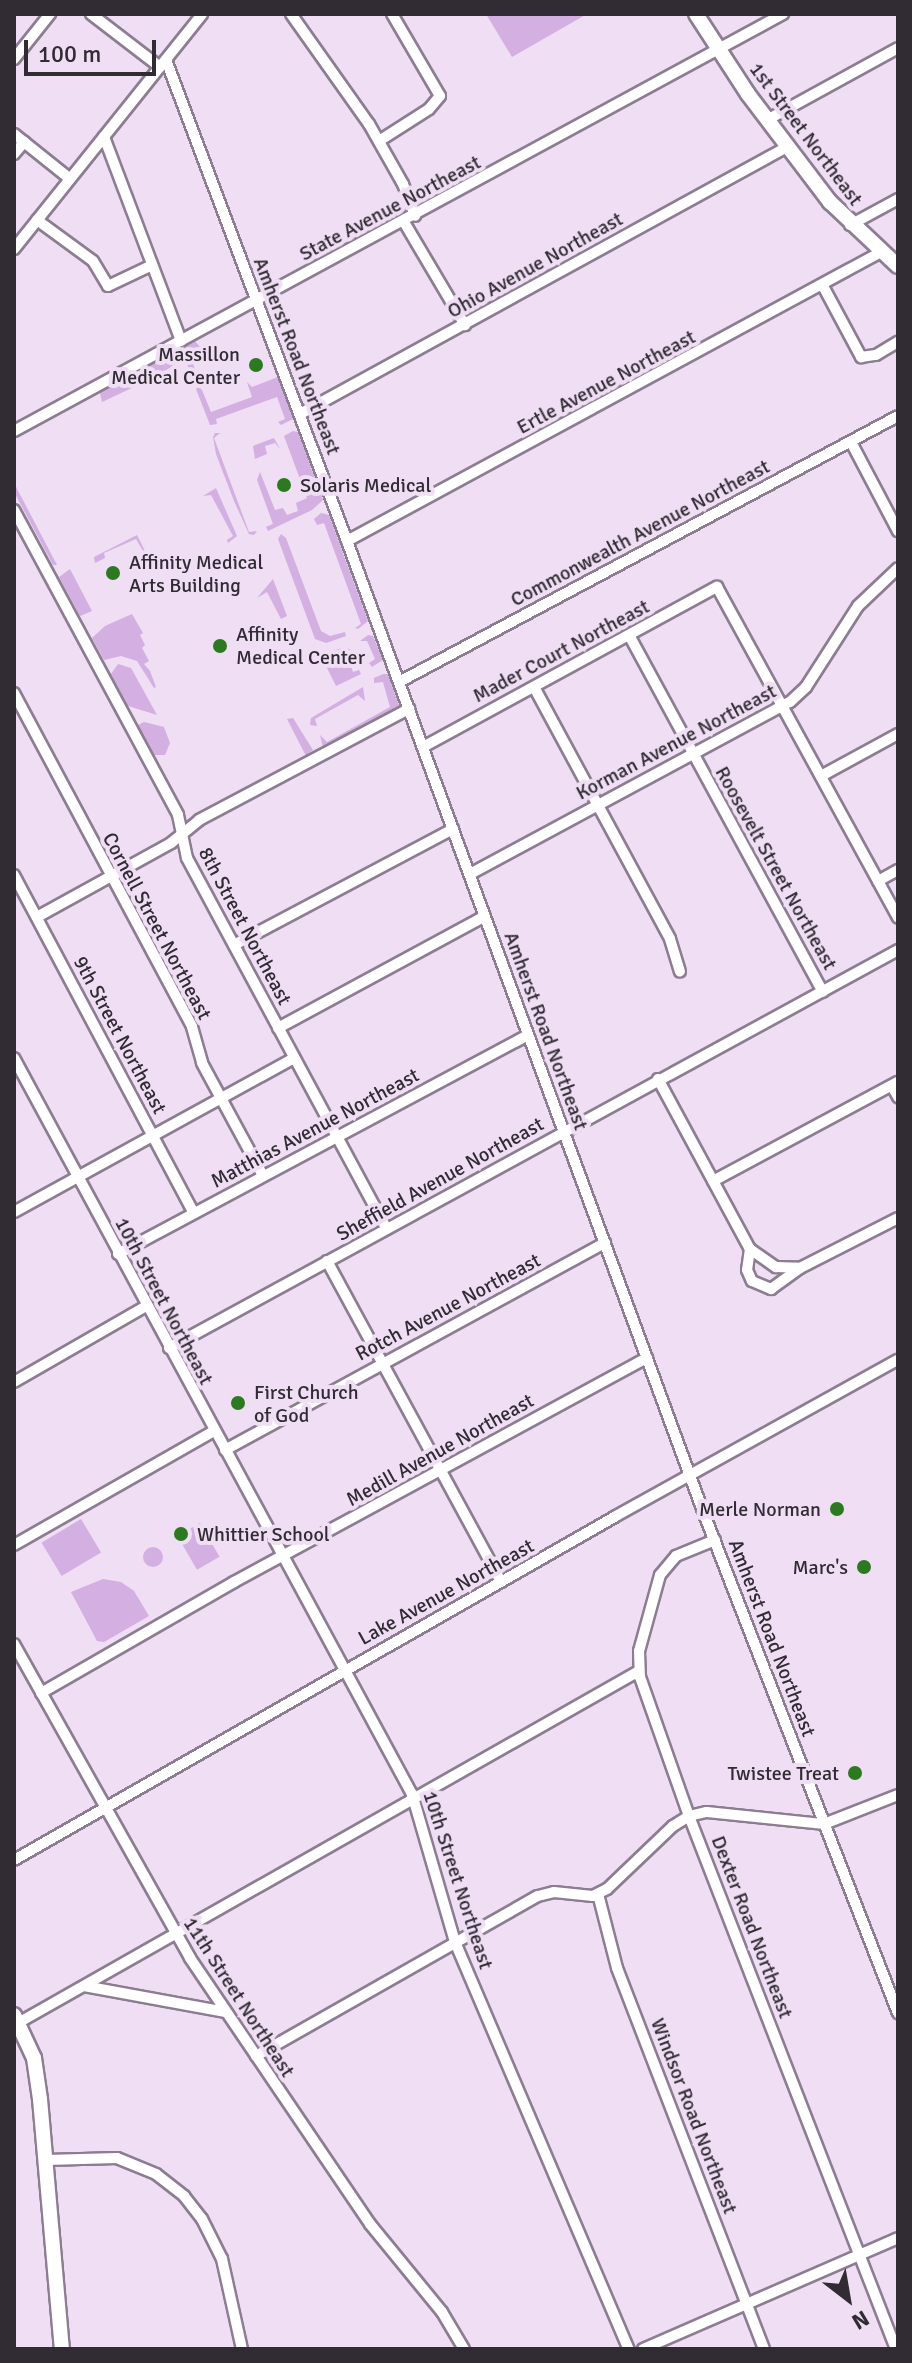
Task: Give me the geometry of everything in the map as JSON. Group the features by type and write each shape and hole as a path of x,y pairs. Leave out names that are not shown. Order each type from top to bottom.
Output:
{"main road":[{"name":"1st Street Northeast","path":"696,14 787,147 850,225 898,266"},
{"path":"16,2019 36,2066 62,2349"}],"street":[{"path":"14,59 50,14"},
{"path":"91,14 163,64"},
{"path":"14,249 202,14"},
{"path":"291,14 379,141 415,216"},
{"path":"379,141 429,109 440,96 392,14"},
{"name":"State Avenue Northeast","path":"14,431 783,14"},
{"path":"767,120 898,48"},
{"name":"Amherst Road Northeast","path":"163,64 300,414 690,1475 898,2011"},
{"path":"14,134 69,178"},
{"path":"104,137 181,341"},
{"path":"14,154 24,142"},
{"name":"Ohio Avenue Northeast","path":"300,414 787,147"},
{"path":"850,225 898,199"},
{"path":"37,220 93,261 108,286 152,265"},
{"path":"404,222 465,325"},
{"name":"Ertle Avenue Northeast","path":"347,541 881,252"},
{"path":"823,286 861,357 868,358 898,342"},
{"name":"Commonwealth Avenue Northeast","path":"399,682 898,416"},
{"path":"851,442 898,531"},
{"name":"8th Street Northeast","path":"14,510 18,528 178,815 187,858 387,1229"},
{"name":"Korman Avenue Northeast","path":"470,874 783,707 806,687 858,606 898,568"},
{"name":"Mader Court Northeast","path":"423,747 717,587 783,707"},
{"name":"Roosevelt Street Northeast","path":"629,635 823,992"},
{"path":"534,687 670,939 680,971"},
{"name":"Cornell Street Northeast","path":"14,693 192,1027 197,1052 263,1176"},
{"path":"783,707 898,918"},
{"path":"37,917 182,835 199,820 409,709"},
{"path":"821,776 898,734"},
{"path":"234,945 453,829"},
{"path":"878,881 898,870"},
{"name":"9th Street Northeast","path":"14,875 194,1213"},
{"path":"278,1028 485,916"},
{"name":"Sheffield Avenue Northeast","path":"169,1348 898,950"},
{"name":"Matthias Avenue Northeast","path":"118,1254 528,1035"},
{"name":"10th Street Northeast","path":"14,1058 413,1798 455,1942 629,2349"},
{"path":"14,1212 294,1058"},
{"path":"658,1079 750,1249 776,1267 800,1268"},
{"path":"713,1181 895,1084 898,1097"},
{"path":"750,1249 748,1275 762,1288 776,1287 800,1268 898,1218"},
{"name":"Rotch Avenue Northeast","path":"225,1450 605,1243"},
{"path":"327,1261 501,1582"},
{"path":"14,1382 146,1306"},
{"name":"Medill Avenue Northeast","path":"41,1693 647,1358"},
{"name":"Lake Avenue Northeast","path":"14,1860 344,1670 898,1360"},
{"path":"14,1545 214,1431"},
{"name":"Dexter Road Northeast","path":"715,1540 689,1548 665,1566 639,1651 639,1671 646,1701 689,1816 896,2349"},
{"name":"11th Street Northeast","path":"14,1644 175,1934 370,2224 442,2312 464,2349"},
{"path":"16,2019 84,1986 639,1671"},
{"path":"256,2056 546,1893 598,1894 612,1886 673,1826 689,1816 707,1812 824,1824 898,1795"},
{"name":"Windsor Road Northeast","path":"598,1894 614,1961 764,2349"},
{"path":"84,1986 226,2012"},
{"path":"46,2160 117,2158 156,2174 184,2196 202,2219 222,2259 242,2349"},
{"path":"643,2349 898,2238"}],"shaded area":[{"path":"486,14 587,14 512,57"},
{"path":"195,341 200,347 189,353 196,372 192,376 181,350"},
{"path":"171,355 175,365 155,376 150,365"},
{"path":"129,377 134,387 102,402 100,393"},
{"path":"278,377 293,419 281,425 278,422 285,419 277,397 216,419 217,424 210,425 196,389 198,386 211,412 252,397 247,382 252,387"},
{"path":"298,432 323,500 312,510 268,531 266,527 273,524 257,480 260,472 275,510 283,508 287,515 298,511 296,503 307,498 284,436"},
{"path":"215,433 220,433 214,438 249,532 257,531 254,535 249,534 216,454 213,437"},
{"path":"274,438 280,449 275,443 265,446 267,454 255,459 253,446"},
{"path":"14,483 57,565 53,565 14,492"},
{"path":"216,488 237,536 228,543 227,540 233,536 211,495 203,496"},
{"path":"321,513 329,515 368,621 358,629 355,628 361,624 324,523 317,525 314,519"},
{"path":"281,534 286,538 321,631 330,636 345,632 346,636 326,643 315,639 278,539"},
{"path":"137,535 156,573 136,539 104,553 105,558 95,563 94,557"},
{"path":"70,569 92,611 80,616 59,577"},
{"path":"273,579 287,616 281,619 267,592 257,598"},
{"path":"132,614 143,633 140,635 145,645 142,648 149,661 144,664 150,671 154,688 137,661 121,656 104,660 92,638 105,626"},
{"path":"368,635 373,636 383,660 372,667 369,663 375,659 367,641 360,641"},
{"path":"345,647 353,651 347,655 353,672 359,670 361,674 336,686 323,660 327,653"},
{"path":"118,664 131,668 157,715 128,706 111,674"},
{"path":"388,674 399,706 323,747 320,735 327,742 390,707 383,682 374,683 374,678"},
{"path":"363,687 365,701 358,695 315,719 317,726 310,725 311,718"},
{"path":"293,718 313,750 306,756 287,719"},
{"path":"144,722 164,727 170,743 165,755 154,755 138,725"},
{"path":"81,1519 101,1552 62,1576 42,1543"},
{"path":"200,1523 220,1557 197,1570 177,1536"},
{"path":"153,1547 160,1550 163,1557 160,1564 153,1567 146,1564 143,1557 146,1550"},
{"path":"103,1579 121,1582 134,1591 149,1616 104,1642 97,1641 71,1592"}],"place":[{"name":"Massillon Medical Center","path":"256,365"},
{"name":"Solaris Medical","path":"284,485"},
{"name":"Affinity Medical Arts Building","path":"113,573"},
{"name":"Affinity Medical Center","path":"220,646"},
{"name":"First Church of God","path":"238,1403"},
{"name":"Merle Norman","path":"837,1509"},
{"name":"Whittier School","path":"181,1534"},
{"name":"Marc's","path":"864,1567"},
{"name":"Twistee Treat","path":"855,1773"}]}
